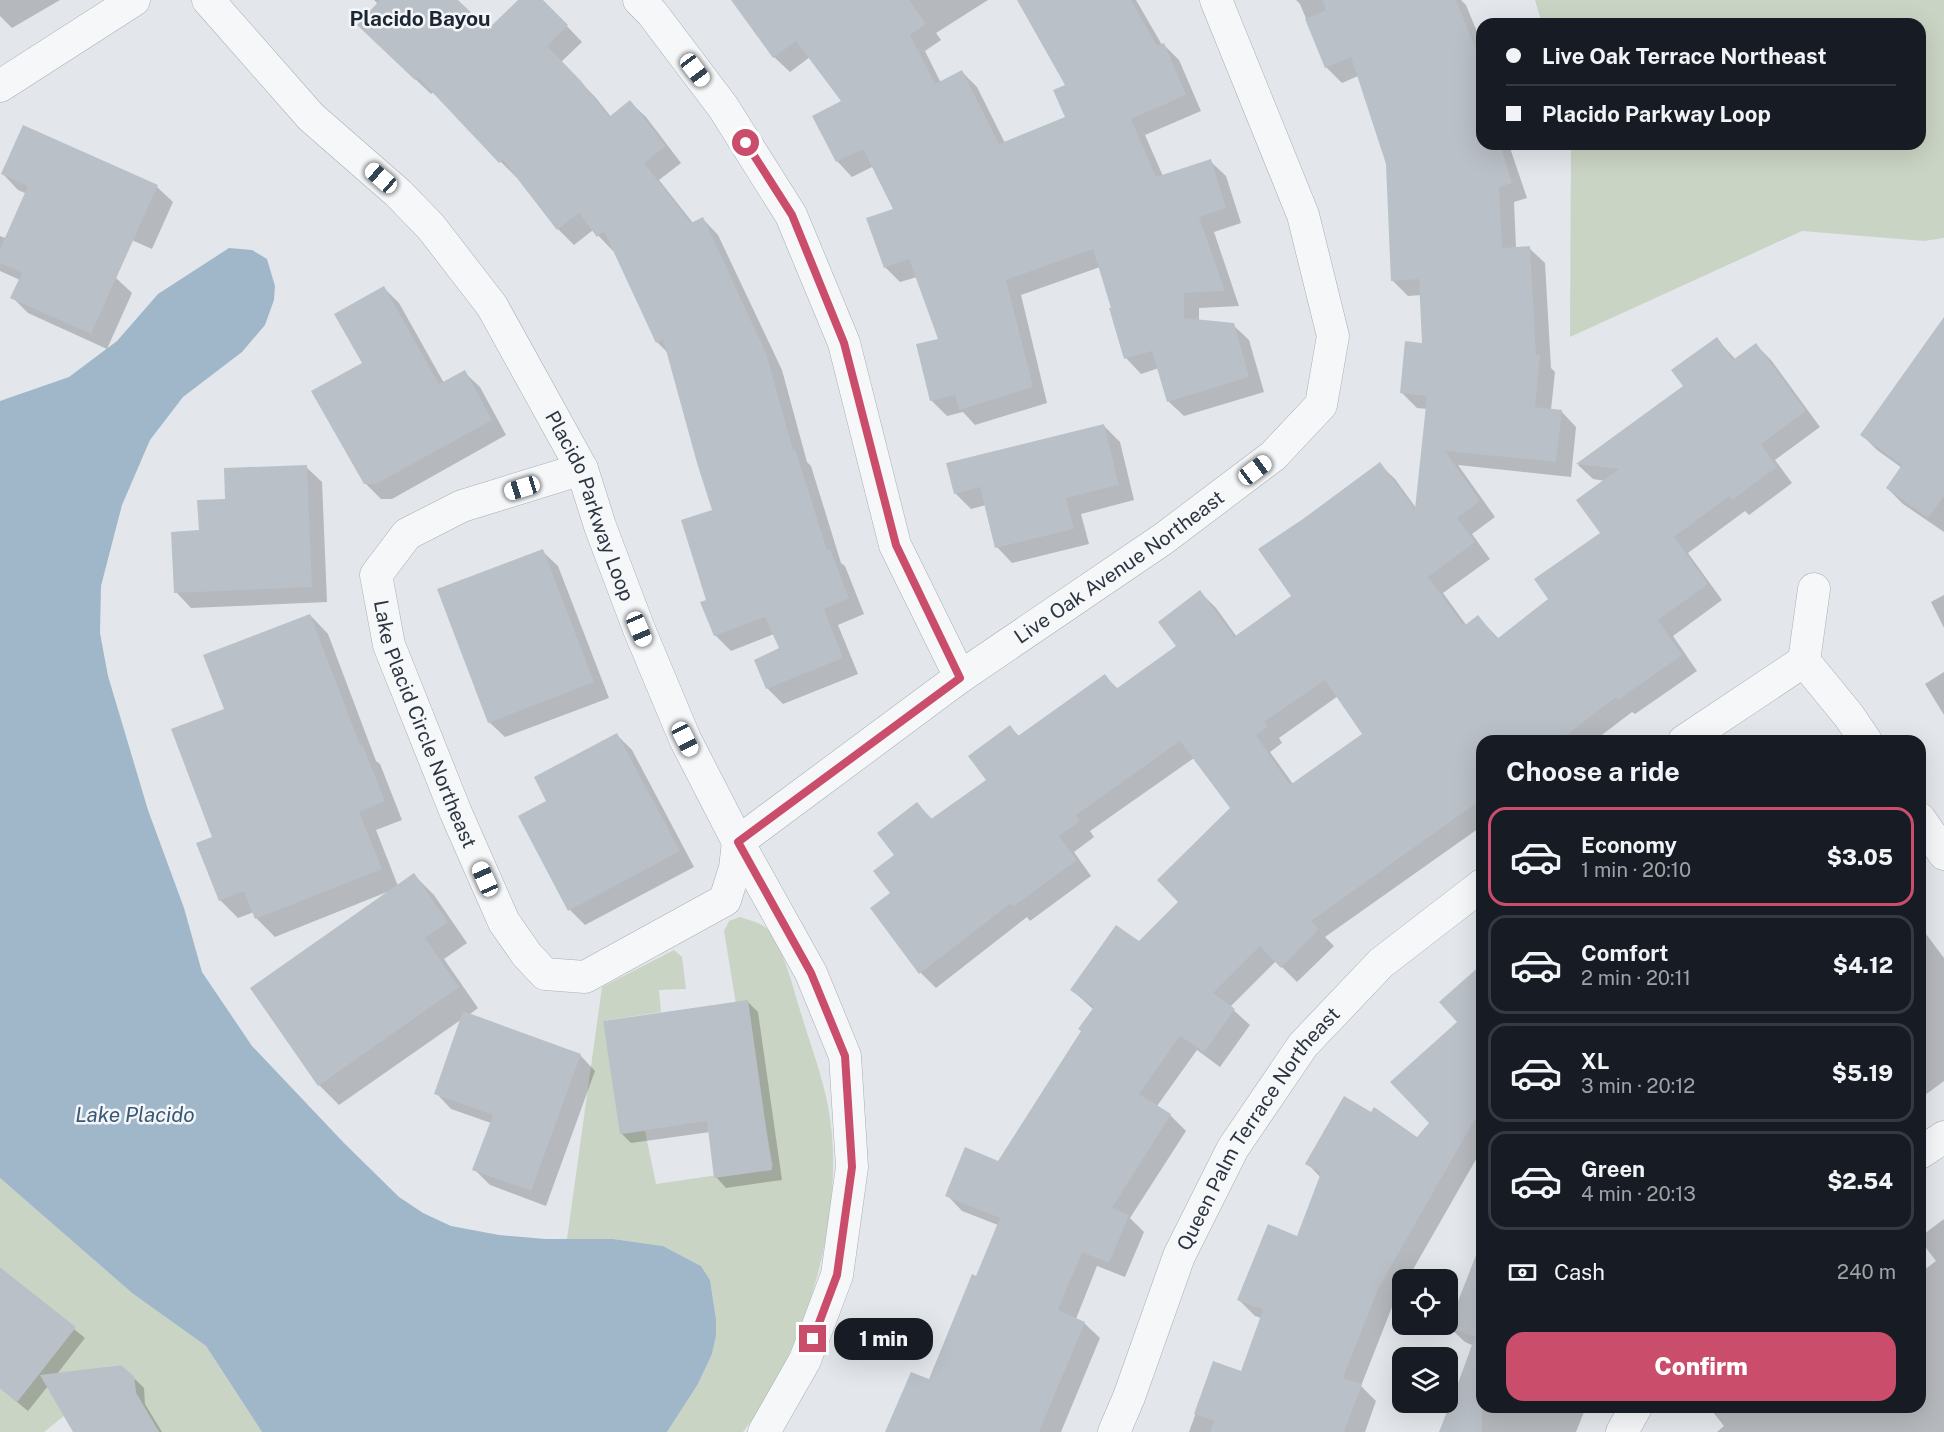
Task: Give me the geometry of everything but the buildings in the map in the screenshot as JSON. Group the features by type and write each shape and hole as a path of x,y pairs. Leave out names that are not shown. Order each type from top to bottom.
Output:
{"street":[{"path":"0,86 134,0"},
{"name":"Placido Parkway Loop","path":"208,0 311,117 398,193 431,227 492,306 582,469 600,526 639,629 685,739 738,842 811,973 845,1056 852,1167 837,1275 806,1360 764,1432"},
{"path":"639,0 652,13 723,107 792,215 844,343 896,545 960,678"},
{"name":"Live Oak Avenue Northeast","path":"738,842 960,678 1173,532 1273,456 1321,405 1333,336 1303,215 1216,0"},
{"name":"Lake Placid Circle Northeast","path":"582,469 462,506 407,534 376,575 389,645 456,813 504,922 527,955 545,974 585,976 725,900 735,868 738,842"},
{"path":"1814,589 1804,661 1862,735"},
{"path":"1693,735 1804,661"},
{"path":"1926,828 1944,854"},
{"name":"Queen Palm Terrace Northeast","path":"1114,1432 1129,1397 1179,1256 1239,1139 1303,1045 1381,963 1476,890"},
{"path":"1926,1149 1944,1137"},
{"path":"1622,1432 1632,1413"}],"green space":[{"path":"1535,0 1944,0 1944,238 1924,241 1802,231 1570,337 1571,150 1926,150 1926,18 1540,18"},
{"path":"740,917 765,927 782,953 822,1082 828,1106 833,1146 832,1189 827,1233 817,1277 786,1361 766,1398 743,1432 667,1432 698,1384 712,1354 716,1336 716,1319 710,1280 701,1266 663,1246 613,1239 567,1239 602,987 674,950 682,957 686,989 659,990 661,1012 603,1021 623,1134 645,1131 656,1184 773,1167 743,1004 736,1004 724,931 729,921"},
{"path":"0,1178 132,1293 206,1346 262,1432 159,1432 136,1393 134,1376 121,1365 103,1367 64,1416 44,1432 0,1432 0,1388 18,1401 76,1327 0,1267"}],"water":[{"name":"Lake Placido","path":"229,248 252,250 267,259 275,286 274,300 265,325 242,352 183,397 150,440 122,505 101,586 100,633 108,676 148,810 184,908 202,972 252,1046 399,1197 423,1213 451,1226 499,1235 545,1239 613,1239 663,1246 701,1266 710,1280 716,1319 716,1336 712,1354 698,1384 667,1432 262,1432 206,1346 132,1293 0,1178 0,401 69,377 117,341 158,294"}],"district":[{"name":"Placido Bayou","path":"420,18"}],"route":[{"path":"746,143 792,215 844,343 896,545 960,678 738,842 811,973 845,1056 852,1167 837,1275 813,1339"}]}
